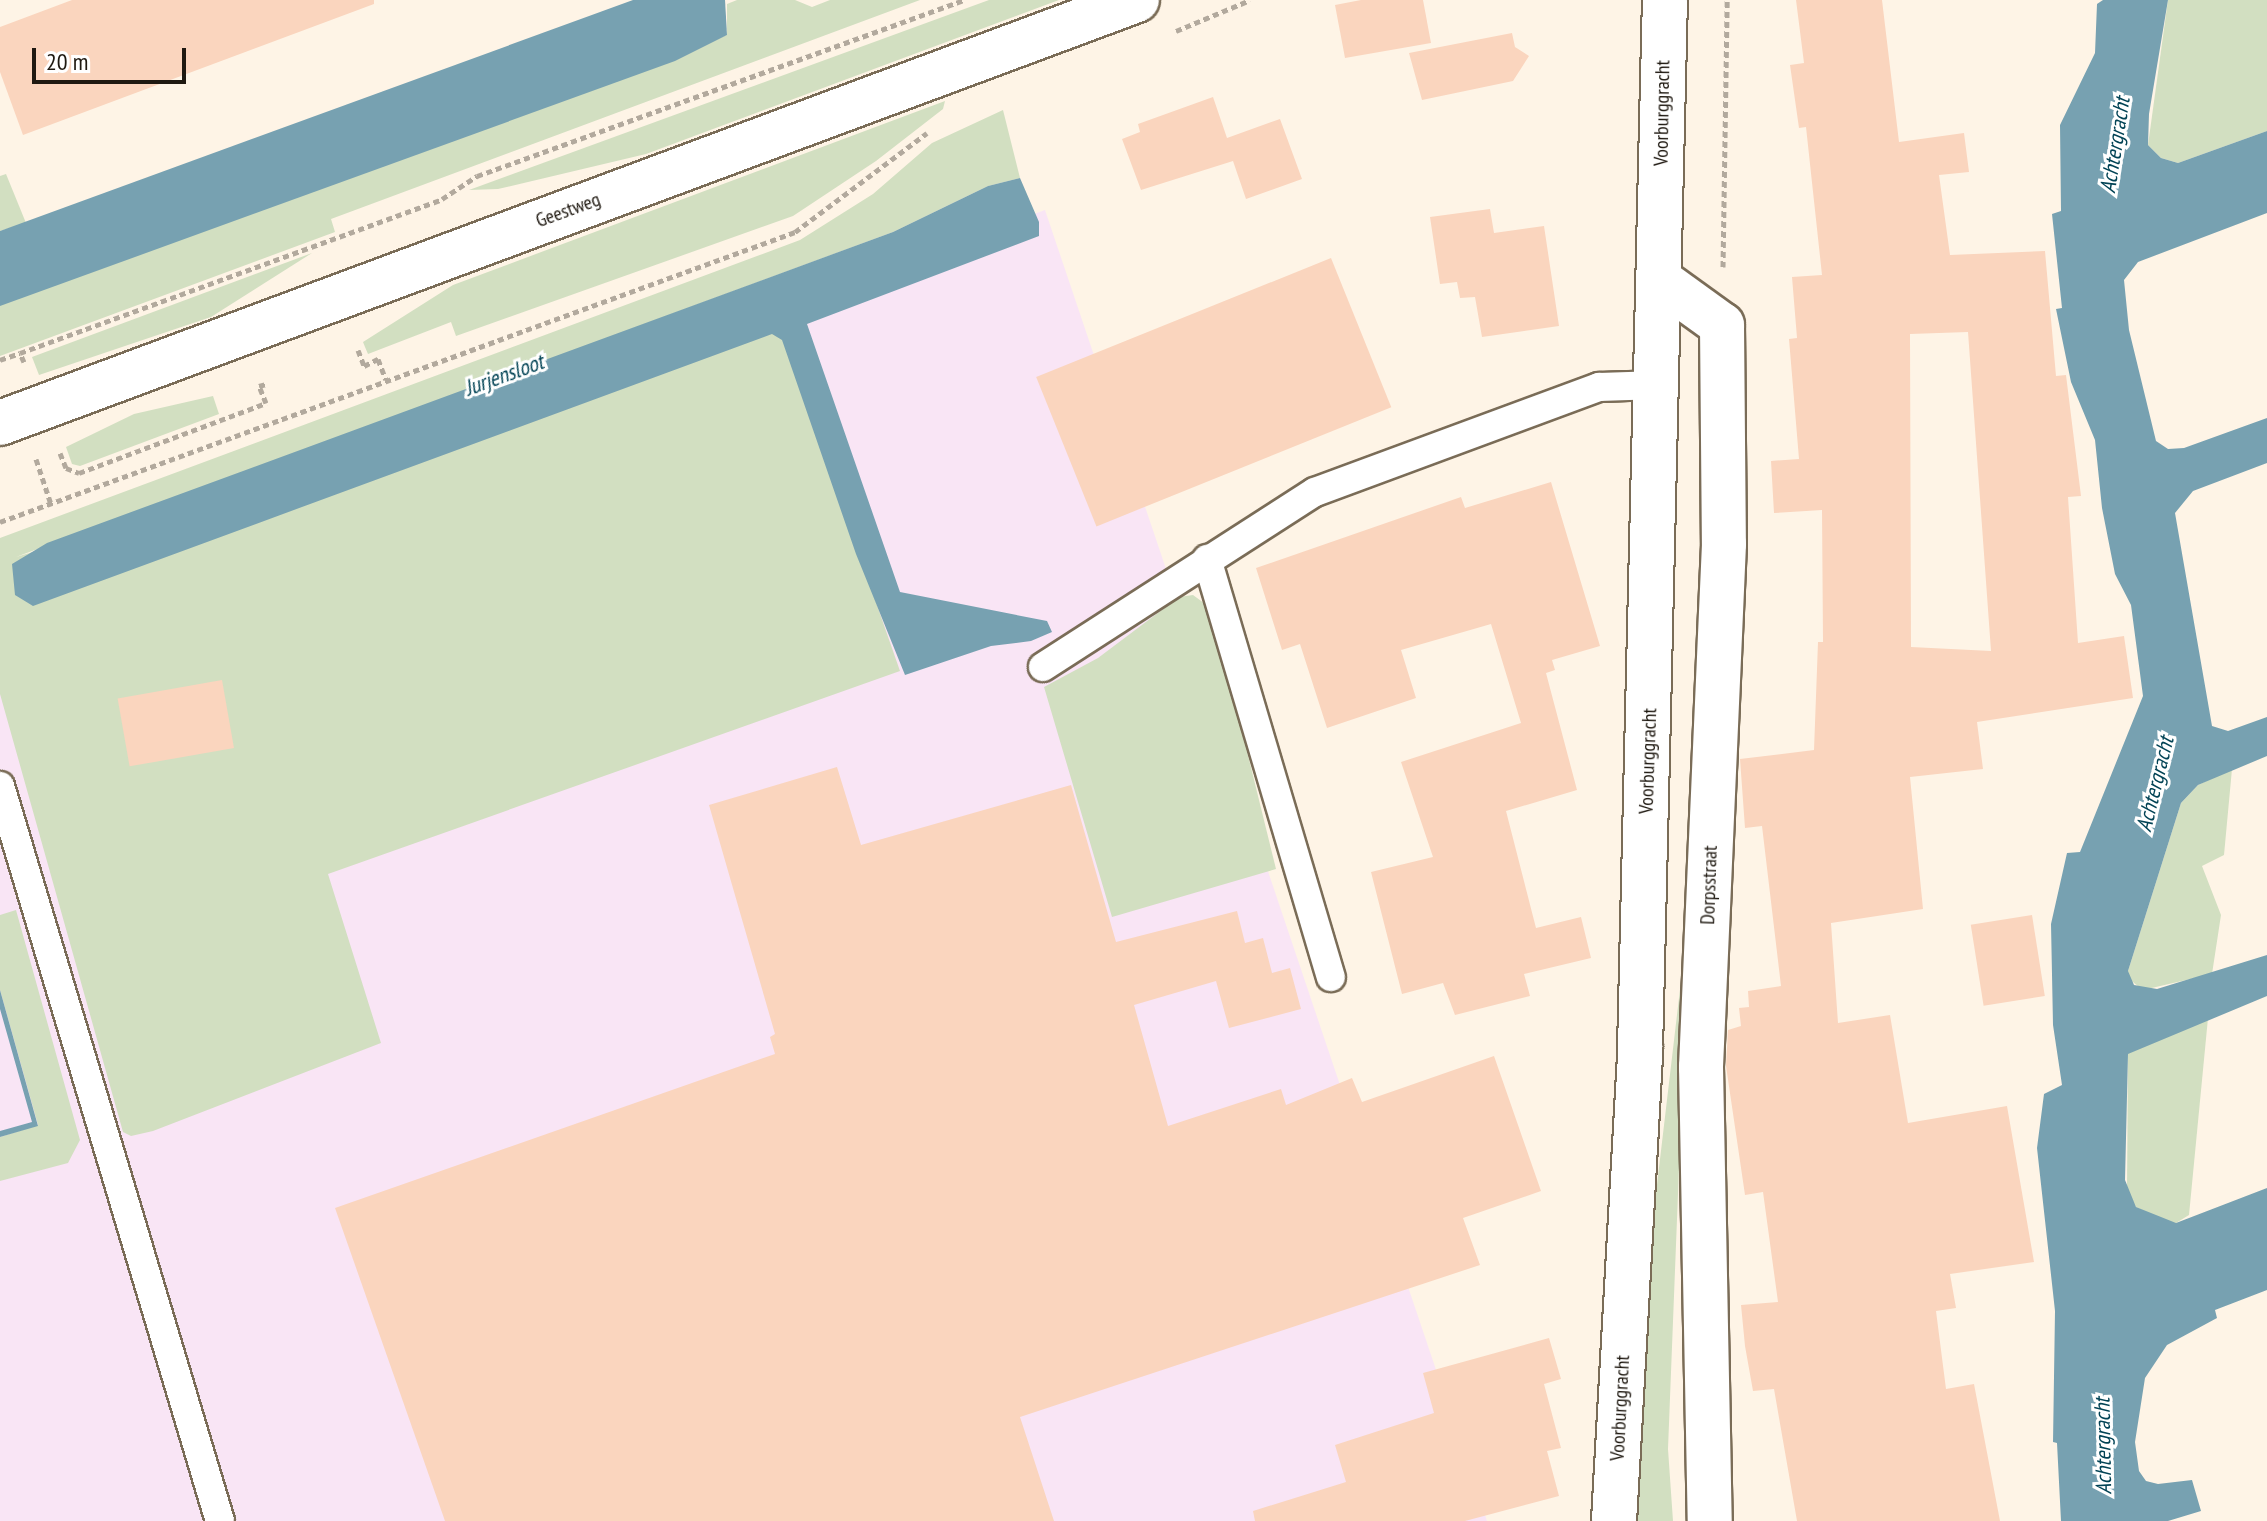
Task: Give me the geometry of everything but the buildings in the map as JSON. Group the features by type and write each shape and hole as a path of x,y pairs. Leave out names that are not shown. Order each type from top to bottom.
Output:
{"street":[{"name":"Geestweg","path":"0,423 1137,0"},
{"name":"Voorburggracht","path":"1614,1521 1640,1050 1659,385 1665,0"},
{"path":"1661,281 1722,325"},
{"name":"Dorpsstraat","path":"1710,1521 1701,1067 1724,544 1722,325"}],"lane":[{"path":"1043,667 1315,492 1599,387 1659,385"},
{"path":"1207,559 1331,977"},
{"path":"0,786 220,1521"}],"path":[{"path":"1167,35 1250,0"},
{"path":"1722,325 1727,0"},
{"path":"0,522 795,232 934,128"},
{"path":"358,350 364,366 378,359 386,380"},
{"path":"0,360 20,353"}],"shaded area":[{"path":"1045,210 1487,1521 0,1521 0,595"}],"green space":[{"path":"737,0 795,0 812,7 830,0 920,0 331,219 335,232 0,356 0,305 727,35 727,4"},
{"path":"989,0 1059,0 646,154 498,189 469,190"},
{"path":"2168,0 2267,0 2267,131 2178,163 2161,158 2148,145"},
{"path":"945,101 943,109 876,161 793,216 456,336 451,322 368,354 363,342 453,285"},
{"path":"1003,110 1020,178 988,186 893,232 16,557 781,330 900,671 328,874 381,1043 153,1131 131,1136 123,1132 0,694 0,538 800,240 873,194 932,143"},
{"path":"6,174 26,223 0,231 0,176"},
{"path":"312,253 211,317 39,375 32,357"},
{"path":"213,396 219,414 80,466 72,464 66,447 134,414"},
{"path":"1193,595 1212,609 1276,869 1112,917 1044,687 1098,658 1179,597"},
{"path":"2232,769 2224,855 2202,866 2221,915 2212,974 2143,990 2129,979 2128,971 2181,803 2198,785"},
{"path":"16,910 80,1140 68,1163 0,1181 0,1137 38,1125 0,990 0,915"},
{"path":"1689,913 1668,1449 1673,1521 1632,1521 1636,1363"},
{"path":"2208,1018 2189,1215 2176,1223 2166,1222 2136,1207 2127,1190 2128,1053"}],"water":[{"path":"633,0 725,0 727,35 675,61 0,306 0,231"},
{"name":"Achtergracht","path":"2103,0 2168,0 2149,114 2148,145 2161,158 2178,163 2267,131 2267,213 2138,262 2124,280 2129,330 2156,441 2168,449 2184,448 2267,418 2267,463 2193,491 2175,513 2212,726 2228,731 2267,717 2267,756 2198,785 2181,803 2128,971 2134,985 2157,989 2267,955 2267,996 2128,1054 2125,1180 2136,1207 2176,1223 2267,1188 2267,1290 2215,1310 2217,1318 2167,1345 2145,1378 2135,1442 2139,1471 2146,1481 2158,1484 2192,1480 2201,1511 2168,1521 2061,1521 2057,1443 2053,1442 2055,1311 2037,1148 2044,1094 2062,1085 2053,1025 2051,924 2067,853 2080,852 2143,696 2131,605 2115,574 2102,508 2095,440 2071,382 2056,309 2062,308 2052,214 2061,211 2060,125 2095,53 2097,4"},
{"path":"1020,178 1039,222 1039,236 807,324 900,592 1047,621 1052,632 1031,641 991,646 905,675 856,554 782,340 772,334 33,606 15,595 12,564 47,543 893,232 988,186"},
{"path":"0,990 38,1126 0,1137 0,1131 32,1122 0,1009"}],"water label":[{"name":"Jurjensloot","path":"504,375"}]}
